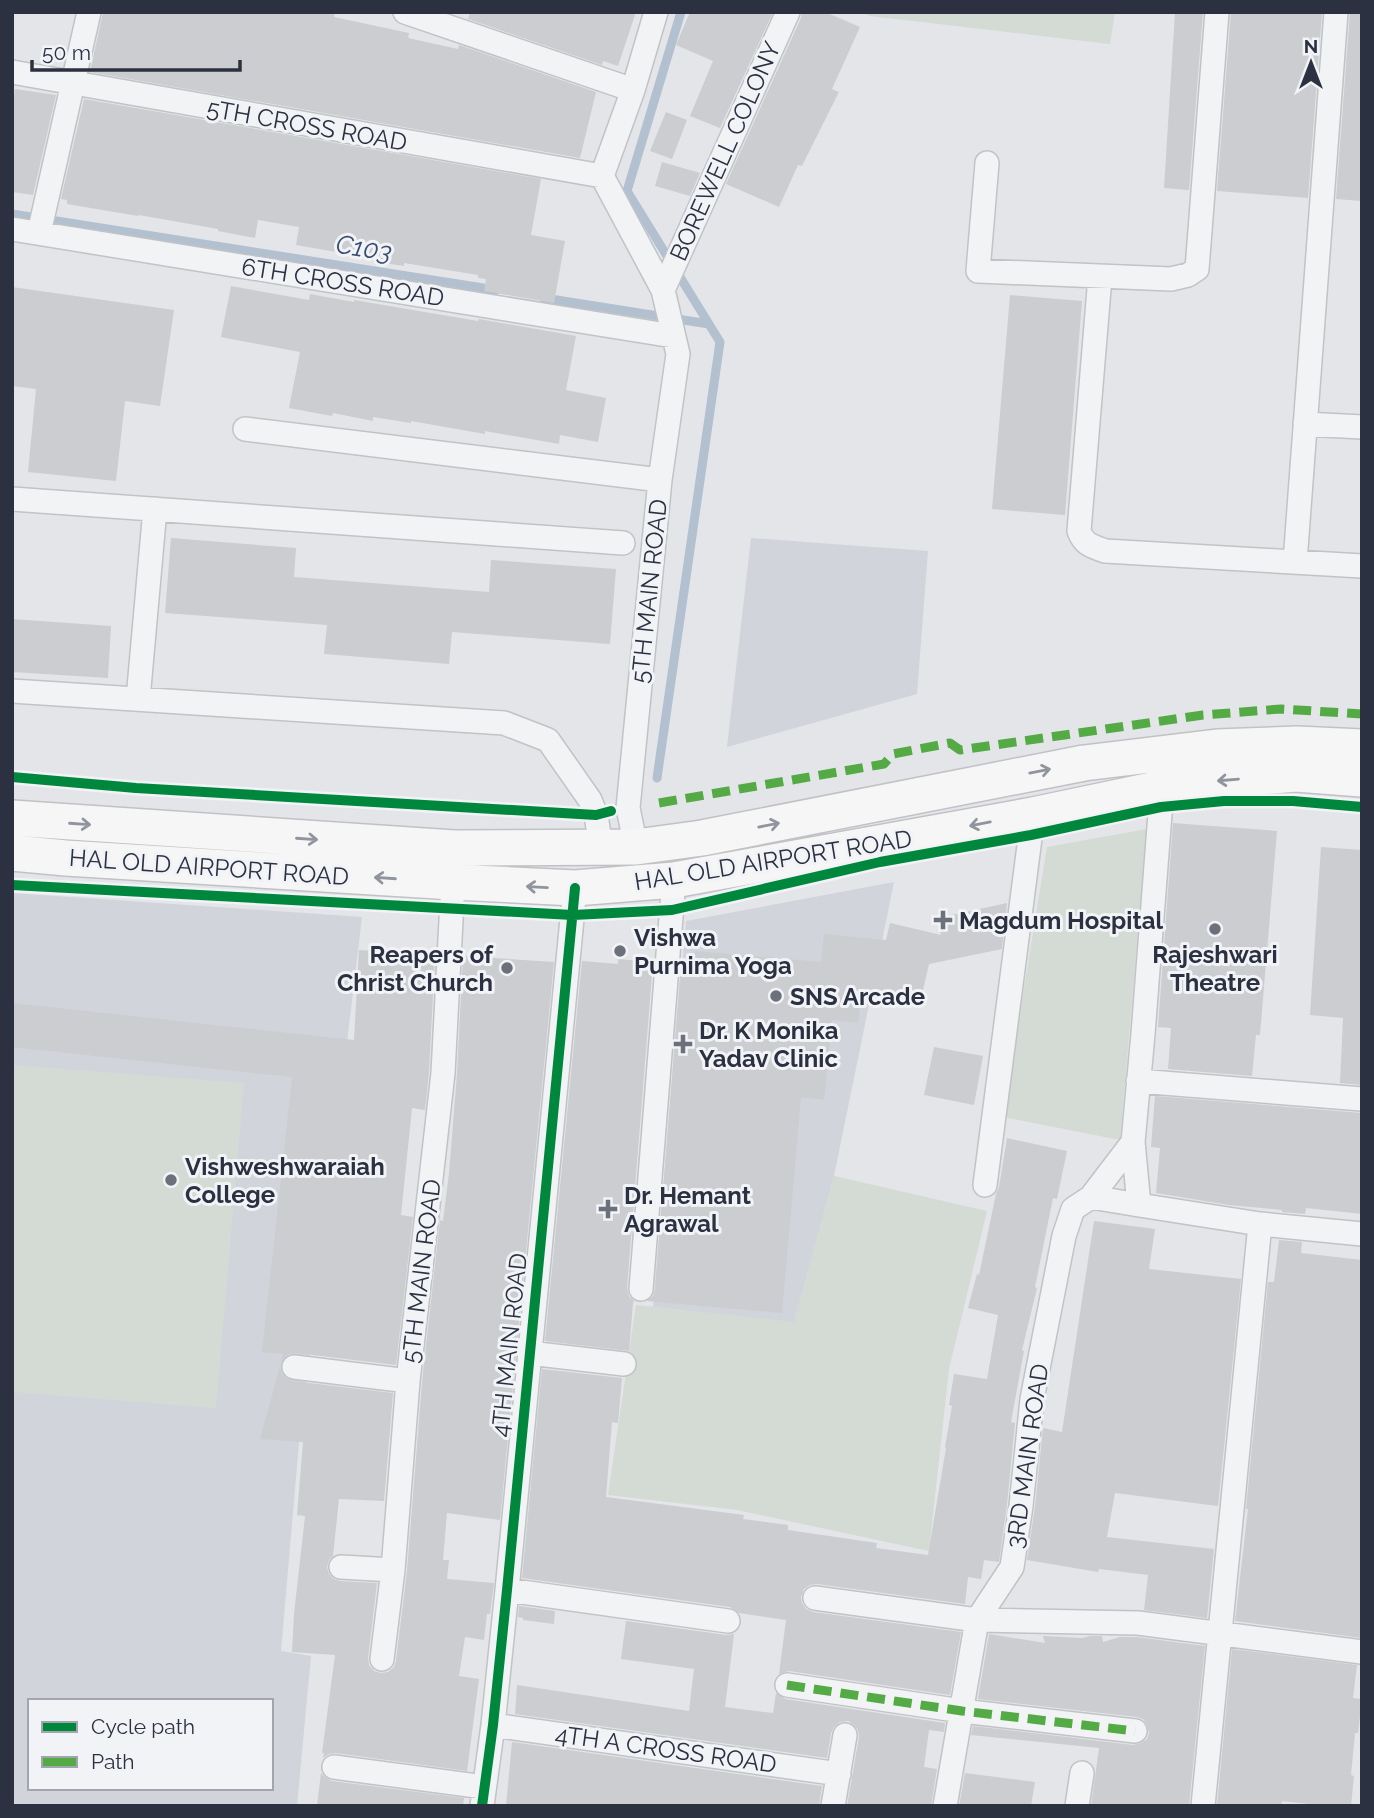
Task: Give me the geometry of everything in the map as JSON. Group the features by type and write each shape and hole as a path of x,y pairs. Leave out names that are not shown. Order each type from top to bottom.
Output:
{"main road":[{"name":"HAL OLD AIRPORT ROAD","path":"12,818 454,848 636,848 702,838 1084,763 1217,747 1296,759 1362,779"},
{"name":"HAL OLD AIRPORT ROAD","path":"12,853 453,883 575,888 674,880 1033,815 1161,788 1222,780 1296,759 1362,747"}],"street":[{"path":"39,233 89,12"},
{"path":"405,12 633,90"},
{"path":"602,176 633,90 656,12"},
{"name":"BOREWELL COLONY","path":"663,290 788,12"},
{"path":"987,163 978,271 1171,279 1188,275 1197,269 1217,12"},
{"path":"1295,562 1336,12"},
{"name":"5TH CROSS ROAD","path":"12,72 602,176"},
{"name":"5TH MAIN ROAD","path":"602,176 663,290 678,354 660,480 628,808 636,848"},
{"name":"6TH CROSS ROAD","path":"12,229 673,336"},
{"path":"1100,277 1079,531 1083,540 1105,551 1362,566"},
{"path":"1305,424 1362,427"},
{"path":"245,429 660,480"},
{"path":"12,499 623,543"},
{"path":"138,699 155,509"},
{"path":"12,691 504,723 548,740 590,800 596,815 601,848"},
{"path":"1139,1205 1133,1142 1161,788"},
{"path":"985,1185 1033,815"},
{"path":"641,1289 674,880"},
{"name":"5TH MAIN ROAD","path":"382,1659 393,1570 408,1381 443,1073 453,883"},
{"name":"4TH MAIN ROAD","path":"483,1796 506,1590 575,888"},
{"path":"1138,1081 1362,1099"},
{"name":"3RD MAIN ROAD","path":"945,1806 977,1620 1012,1567 1032,1399 1064,1236 1073,1209 1091,1197 1133,1142"},
{"path":"1091,1197 1260,1224 1362,1234"},
{"path":"1203,1806 1260,1224"},
{"path":"529,1353 624,1364"},
{"path":"294,1367 408,1381"},
{"path":"341,1567 393,1570"},
{"path":"506,1590 729,1621"},
{"path":"815,1598 977,1620 1138,1623 1362,1652"},
{"path":"787,1685 962,1711 1135,1731"},
{"name":"4TH A CROSS ROAD","path":"492,1725 839,1774"},
{"path":"833,1806 845,1735"},
{"path":"334,1767 483,1796"},
{"path":"1077,1806 1082,1773"}],"shaded area":[{"path":"860,12 1115,12 1110,44 870,16"},
{"path":"751,538 928,551 917,694 727,747"},
{"path":"1147,829 1120,1140 1003,1117 1047,847"},
{"name":"SNS Arcade","path":"894,882 834,1176 794,1323 653,1307 686,921"},
{"name":"Vishweshwaraiah College","path":"12,893 362,917 299,1443 281,1651 311,1656 297,1806 12,1806"},
{"path":"12,1065 244,1083 216,1408 12,1392"},
{"path":"834,1176 987,1211 949,1369 929,1551 737,1510 608,1495 636,1305 794,1322"}],"building":[{"path":"103,12 335,12 334,17 409,33 408,38 458,49 459,45 596,92 580,158 90,72"},
{"path":"470,12 636,12 618,66 603,61 602,65 468,19"},
{"path":"690,12 773,12 720,128 690,116 713,61 676,45"},
{"path":"802,12 825,12 860,27 832,89 839,92 802,166 798,165 779,207 726,184"},
{"path":"1175,12 1203,12 1189,190 1164,188"},
{"path":"1231,12 1322,12 1308,198 1217,191"},
{"path":"1350,12 1362,12 1362,201 1336,199"},
{"path":"15,89 56,95 33,195 12,192 12,110"},
{"path":"84,99 541,179 531,235 565,241 554,303 484,291 486,279 478,278 478,275 404,263 404,266 365,260 365,257 296,245 299,227 258,220 255,238 218,229 67,204 67,200 61,199"},
{"path":"666,112 687,120 672,159 650,151"},
{"path":"662,162 700,173 690,196 655,186"},
{"path":"231,286 309,300 310,294 354,300 576,336 566,390 606,398 598,442 560,435 559,444 411,421 373,417 373,421 289,408 300,352 221,337"},
{"path":"12,287 174,310 160,406 125,401 116,481 28,472 36,389 12,386"},
{"path":"1010,295 1082,301 1065,515 992,509"},
{"path":"171,538 296,548 294,577 489,592 491,560 616,569 610,644 452,632 449,664 324,654 327,625 165,613"},
{"path":"12,619 111,626 108,678 12,672"},
{"name":"Rajeshwari Theatre","path":"1173,823 1277,831 1260,1035 1256,1035 1252,1076 1168,1069 1171,1028 1158,1027"},
{"path":"1321,847 1362,850 1362,1085 1340,1083 1343,1018 1310,1015"},
{"name":"SNS Arcade","path":"1007,903 1002,949 929,964 920,1003 862,989 858,1023 832,1020 824,1100 801,1097 782,1313 647,1301 655,1290 681,964 694,965 695,951 821,962 824,934 886,940 890,923 941,935 938,918"},
{"path":"359,950 435,955 425,1110 412,1108 401,1215 413,1217 396,1365 296,1353 288,1354 281,1363 283,1354 262,1352 292,1077 12,1047 12,1003 354,1040"},
{"path":"463,956 554,962 500,1520 447,1513 443,1560 449,1560 447,1579 494,1583 484,1640 465,1637 459,1676 479,1679 467,1771 336,1753 323,1758 335,1655 292,1652 305,1516 297,1515 303,1442 260,1439 280,1366 285,1378 292,1381 393,1393 384,1501 339,1499 333,1556 327,1567 329,1574 340,1581 377,1583 368,1658 374,1671 388,1672 396,1661 407,1571 422,1382 440,1220 443,1221 449,1173"},
{"path":"618,959 653,962 627,1288 634,1301 629,1351 545,1341 582,961 618,964"},
{"path":"934,1047 983,1056 974,1105 924,1095"},
{"path":"1155,1096 1362,1113 1362,1214 1306,1208 1305,1214 1282,1212 1156,1193 1160,1148 1151,1147"},
{"path":"1007,1138 1067,1151 1057,1199 1053,1198 1035,1287 1037,1288 1022,1350 1024,1351 1011,1422 1015,1423 999,1562 984,1560 981,1579 968,1577 965,1604 817,1584 804,1589 801,1597 806,1609 813,1612 961,1632 950,1695 789,1671 779,1674 786,1620 739,1613 730,1607 522,1578 542,1369 622,1378 618,1423 612,1422 606,1497 744,1515 743,1519 788,1525 788,1530 877,1543 876,1548 928,1555 946,1448 954,1374 987,1379 998,1315 968,1308 977,1274 979,1275"},
{"path":"1094,1221 1155,1229 1149,1269 1241,1279 1218,1506 1115,1493 1107,1537 1214,1549 1207,1618 1144,1610 1148,1575 1099,1569 1098,1572 1027,1560 1043,1428 1062,1432"},
{"path":"1279,1240 1302,1242 1301,1253 1362,1260 1362,1638 1235,1621 1268,1282 1274,1282"},
{"path":"519,1606 555,1611 554,1624 523,1620 518,1617"},
{"path":"626,1621 734,1634 725,1707 773,1713 776,1693 785,1699 945,1723 944,1732 929,1730 924,1767 937,1769 931,1806 847,1806 859,1737 858,1730 848,1721 840,1722 834,1727 827,1758 515,1714 517,1685 689,1711 694,1669 621,1659"},
{"path":"989,1634 1045,1643 1043,1636 1102,1636 1103,1642 1120,1637 1137,1637 1205,1646 1189,1806 1091,1806 1099,1748 971,1735 973,1726 1133,1745 1147,1739 1149,1733 1143,1719 1137,1717 978,1699"},
{"path":"1232,1649 1357,1665 1353,1698 1362,1699 1358,1733 1355,1733 1351,1806 1282,1801 1281,1806 1217,1806"},
{"path":"512,1742 822,1786 819,1806 506,1806"},
{"path":"321,1773 332,1781 464,1798 463,1806 317,1806"},
{"path":"965,1773 1035,1782 1031,1806 959,1806"}],"waterway":[{"name":"C103","path":"657,778 720,342 627,191 681,12"},
{"name":"C103","path":"12,214 496,290"},
{"name":"C103","path":"544,298 709,324"}],"marked path":[{"path":"659,803 884,764 893,754 950,743 960,750 1203,715 1281,709 1362,714"},
{"path":"787,1685 962,1711 1135,1731"}],"cycle path":[{"path":"12,777 136,788 596,815 611,811"},
{"path":"12,885 573,915 672,910 880,862 1031,835 1161,807 1224,801 1293,801 1362,807"},
{"path":"482,1806 507,1590 575,888"}],"place":[{"name":"Magdum Hospital","path":"943,920"},
{"name":"Rajeshwari Theatre","path":"1215,929"},
{"name":"Vishwa Purnima Yoga","path":"620,951"},
{"name":"Reapers of Christ Church","path":"507,968"},
{"name":"SNS Arcade","path":"776,996"},
{"name":"Dr. K Monika Yadav Clinic","path":"683,1044"},
{"name":"Vishweshwaraiah College","path":"171,1180"},
{"name":"Dr. Hemant Agrawal","path":"608,1209"}]}
